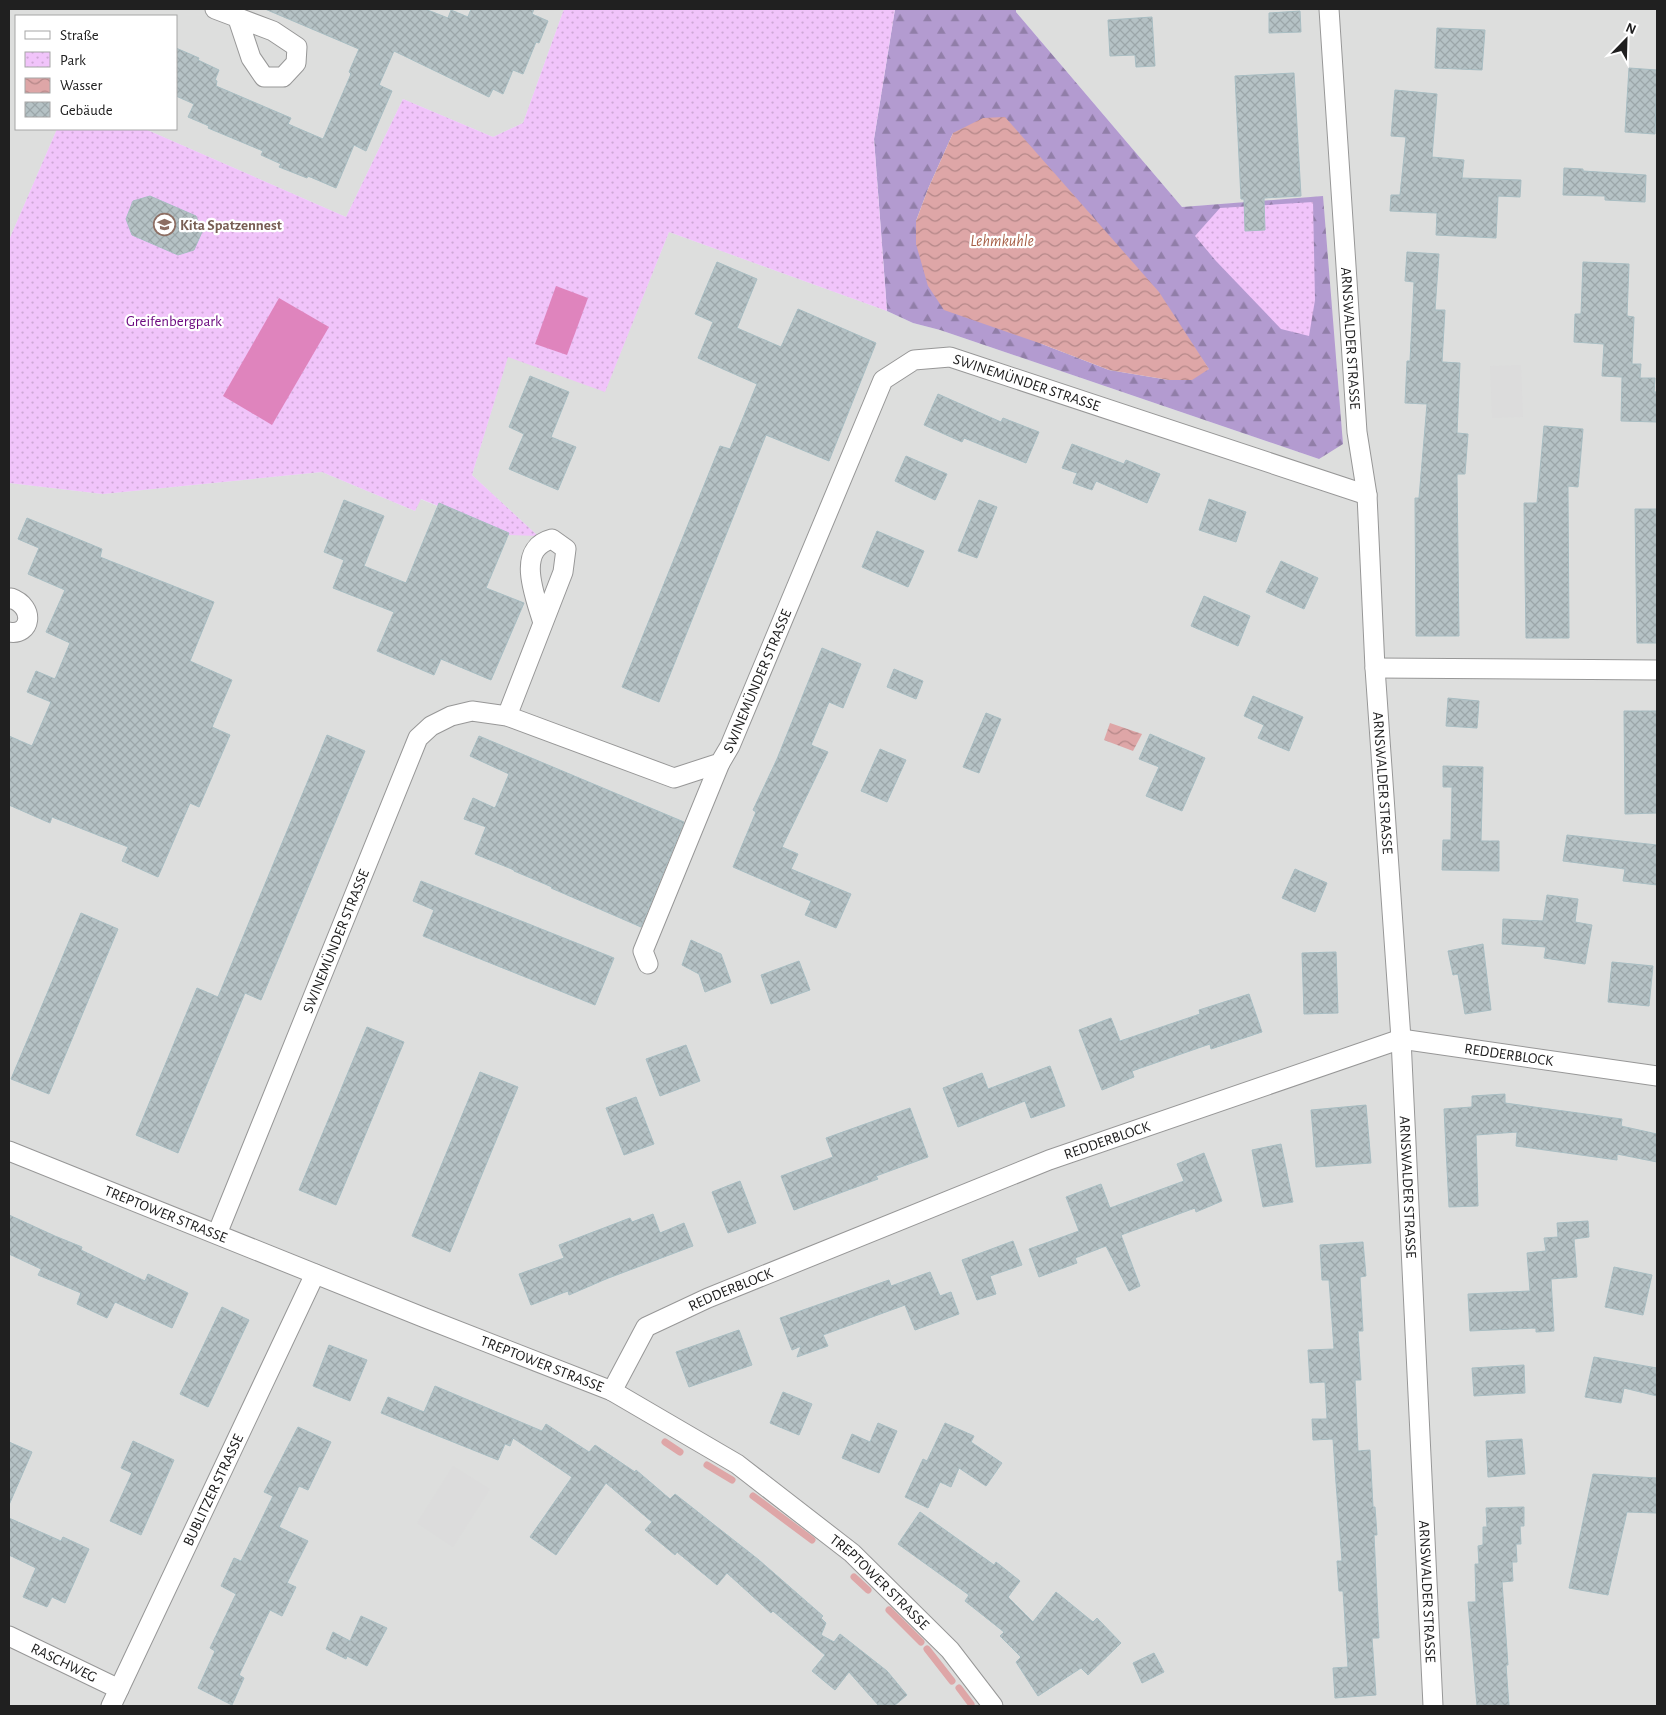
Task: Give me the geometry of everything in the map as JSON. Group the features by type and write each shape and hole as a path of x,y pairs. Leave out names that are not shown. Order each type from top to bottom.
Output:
{"street":[{"path":"215,9 238,19"},
{"name":"ARNSWALDER STRASSE","path":"1329,9 1357,432 1367,495 1374,668 1401,1039 1433,1706"},
{"name":"SWINEMÜNDER STRASSE","path":"648,964 642,951 883,380 914,360 950,357 1367,495"},
{"path":"9,599 19,601 26,607 28,614 27,622 22,630 13,633 9,632"},
{"path":"507,716 542,623"},
{"path":"1374,668 1657,670"},
{"name":"SWINEMÜNDER STRASSE","path":"217,1234 418,738 431,726 451,716 472,710 507,716 674,778 720,763"},
{"name":"REDDERBLOCK","path":"612,1390 646,1327 708,1298 1049,1160 1401,1039 1657,1076"},
{"name":"TREPTOWER STRASSE","path":"9,1151 315,1274 612,1390 737,1464 852,1553 950,1650 993,1706"},
{"name":"BUBLITZER STRASSE","path":"110,1706 315,1274"},
{"name":"RASCHWEG","path":"9,1636 119,1689"}],"shaded area":[{"path":"9,9 564,9 523,123 493,137 403,99 346,217 147,130 178,130 178,15 15,15 15,130 57,130 9,240"},
{"path":"1016,9 1657,9 1657,1706 9,1706 9,483 103,494 322,472 415,511 420,499 509,535 537,535 472,475 508,356 605,391 669,232 887,311 913,323 940,330 1319,459 1323,197 1182,207 1016,12"},
{"path":"556,286 588,298 567,355 535,344"},
{"path":"279,298 329,327 272,425 223,396"},
{"path":"1521,365 1523,417 1492,418 1490,366"},
{"path":"453,1466 490,1489 453,1547 417,1523"}],"green space":[{"name":"Greifenbergpark","path":"564,9 895,9 874,139 887,311 669,232 605,392 508,357 472,475 538,536 509,535 421,499 415,511 322,472 103,494 9,483 9,240 57,130 147,130 346,217 403,99 493,137 523,123"},
{"path":"895,9 1016,9 1016,12 1182,207 1323,196 1343,444 1319,459 940,330 913,323 887,311 874,139","holes":["953,133 1193,347 1209,369 1169,380 1109,370 1042,344 916,244 916,221"]},
{"path":"1313,202 1315,300 1309,336 1281,329 1216,261 1195,236 1220,208"}],"water":[{"name":"Lehmkuhle","path":"1005,117 1159,292 1209,369 1192,380 1169,380 1109,370 1042,344 944,310 928,286 916,244 916,221 953,133 983,118"},
{"path":"1110,723 1142,734 1133,751 1104,740"}],"building":[{"path":"265,9 425,9 448,18 451,10 468,17 471,9 534,9 532,14 548,21 539,43 536,42 523,74 513,70 503,94 493,89 489,97 394,51 379,85 392,91 366,151 354,145 336,188 308,176 307,178 279,167 281,164 261,155 263,151 208,128 209,126 188,117 194,104 178,97 178,49 199,58 198,60 219,70 215,80 217,81 216,86 291,118 288,124 323,139 351,74 349,72 359,49"},
{"path":"1300,11 1301,32 1269,33 1269,13"},
{"path":"1152,17 1155,66 1136,67 1135,55 1110,56 1108,20"},
{"path":"1437,28 1485,30 1482,70 1435,68"},
{"path":"1629,68 1657,70 1655,134 1625,132"},
{"path":"1294,73 1301,196 1264,198 1265,230 1245,231 1244,199 1241,199 1235,76"},
{"path":"1395,90 1437,94 1432,157 1464,160 1462,178 1521,180 1520,197 1498,196 1496,238 1436,235 1437,213 1390,211 1391,195 1400,195 1406,137 1391,136"},
{"path":"1564,168 1646,175 1645,202 1605,200 1605,196 1563,195"},
{"name":"Kita Spatzennest","path":"150,196 196,216 202,232 194,250 178,255 132,235 126,219 133,201"},
{"path":"1407,252 1439,254 1435,310 1445,310 1442,362 1460,363 1457,433 1468,434 1465,474 1457,474 1459,636 1416,636 1415,498 1419,498 1427,404 1405,403 1407,361 1410,361 1414,282 1405,281"},
{"path":"717,262 757,279 737,328 781,347 798,309 876,343 829,461 766,435 659,702 622,687 720,446 730,449 757,384 698,358 713,322 695,314"},
{"path":"1583,262 1629,264 1627,316 1634,317 1632,364 1641,364 1640,378 1655,378 1654,392 1657,392 1657,422 1621,421 1622,377 1602,376 1604,344 1574,342 1575,314 1581,314"},
{"path":"530,376 569,392 551,437 576,447 558,490 509,469 524,434 509,427"},
{"path":"938,394 1001,422 1003,418 1039,432 1026,463 964,438 962,442 924,425"},
{"path":"1544,426 1583,429 1578,487 1568,486 1569,638 1526,638 1524,503 1537,503"},
{"path":"1072,444 1124,464 1126,460 1160,474 1147,503 1096,481 1092,490 1073,483 1077,473 1062,468"},
{"path":"906,456 947,474 935,500 895,481"},
{"path":"1209,499 1246,512 1236,542 1199,530"},
{"path":"344,500 384,516 364,566 406,583 439,503 509,533 486,588 524,603 491,680 441,659 434,675 377,651 394,612 333,588 344,560 324,552"},
{"path":"979,500 997,507 977,558 958,551"},
{"path":"1635,509 1657,509 1657,643 1637,643"},
{"path":"27,518 102,549 100,557 214,602 190,661 232,680 212,727 230,735 199,807 190,803 158,877 122,861 128,847 52,817 50,823 9,805 9,736 32,746 51,702 27,692 36,671 55,679 70,643 46,632 65,590 28,574 39,548 18,539"},
{"path":"877,531 924,551 908,587 862,567"},
{"path":"1281,561 1318,578 1304,609 1266,592"},
{"path":"1204,596 1250,616 1238,646 1191,626"},
{"path":"822,648 861,664 843,708 829,702 811,745 828,752 782,847 798,854 791,869 851,894 836,928 805,915 811,901 733,867 756,812 753,810 777,759"},
{"path":"894,669 923,681 916,699 887,687"},
{"path":"1253,696 1303,717 1289,751 1258,738 1264,725 1244,716"},
{"path":"1448,698 1479,701 1477,728 1446,726"},
{"path":"1624,711 1657,711 1657,813 1625,814"},
{"path":"986,713 1001,719 979,773 963,767"},
{"path":"1150,734 1205,758 1182,811 1146,796 1159,767 1139,759"},
{"path":"327,735 365,751 261,1000 245,993 178,1153 136,1135 197,988 218,997"},
{"path":"479,736 684,822 641,927 475,854 486,827 464,819 473,798 495,808 509,774 470,756"},
{"path":"880,749 906,760 887,802 861,791"},
{"path":"1443,766 1483,767 1481,841 1499,841 1499,871 1442,870 1443,840 1451,840 1452,787 1443,787"},
{"path":"1567,835 1657,845 1657,885 1623,881 1625,869 1563,861"},
{"path":"1295,869 1327,883 1315,912 1282,898"},
{"path":"421,881 614,958 595,1005 423,936 434,910 413,901"},
{"path":"1547,895 1578,899 1575,922 1592,925 1585,964 1544,958 1546,947 1502,944 1503,919 1543,921"},
{"path":"81,913 118,929 49,1094 11,1079"},
{"path":"691,940 721,954 731,982 705,992 699,974 682,965"},
{"path":"1483,944 1491,1010 1465,1014 1458,974 1453,975 1448,951"},
{"path":"1336,952 1338,1013 1304,1014 1302,953"},
{"path":"799,961 810,990 771,1004 761,975"},
{"path":"1612,962 1653,966 1649,1006 1608,1002"},
{"path":"1249,994 1262,1032 1211,1049 1210,1044 1132,1071 1134,1077 1102,1090 1079,1030 1111,1018 1120,1041 1200,1014 1199,1010"},
{"path":"367,1027 404,1042 336,1205 299,1190"},
{"path":"686,1045 700,1081 660,1096 646,1059"},
{"path":"1050,1066 1065,1106 1031,1118 1025,1101 958,1127 943,1088 982,1073 988,1089"},
{"path":"480,1072 518,1087 450,1252 412,1236"},
{"path":"1505,1094 1505,1103 1622,1119 1621,1126 1657,1134 1657,1162 1617,1154 1617,1160 1516,1146 1517,1132 1476,1135 1478,1206 1449,1207 1444,1109 1472,1107 1472,1096"},
{"path":"636,1097 654,1144 624,1155 606,1108"},
{"path":"1366,1105 1371,1163 1316,1167 1311,1110"},
{"path":"910,1108 928,1157 876,1176 878,1179 794,1210 781,1176 833,1157 826,1138"},
{"path":"1281,1144 1293,1202 1263,1207 1252,1150"},
{"path":"1204,1153 1222,1201 1196,1212 1195,1208 1121,1235 1140,1286 1129,1291 1106,1246 1075,1258 1077,1263 1039,1277 1029,1249 1079,1231 1066,1197 1101,1184 1110,1208 1184,1181 1177,1164"},
{"path":"740,1181 756,1223 728,1233 712,1192"},
{"path":"653,1214 660,1233 684,1223 693,1246 569,1295 568,1291 531,1305 519,1274 564,1258 559,1245 630,1218 632,1222"},
{"path":"9,1215 82,1247 81,1250 145,1281 148,1274 188,1293 172,1328 115,1302 107,1318 77,1304 81,1293 38,1275 41,1269 9,1254"},
{"path":"1588,1221 1589,1237 1574,1239 1577,1277 1551,1279 1554,1331 1536,1332 1536,1328 1470,1331 1468,1294 1530,1291 1527,1253 1546,1251 1544,1238 1558,1237 1557,1223"},
{"path":"1013,1241 1022,1265 990,1276 996,1294 977,1300 962,1260"},
{"path":"1363,1242 1366,1276 1360,1277 1363,1331 1358,1331 1361,1380 1355,1380 1358,1451 1370,1450 1373,1507 1375,1507 1377,1535 1374,1535 1379,1638 1372,1638 1376,1695 1335,1698 1333,1668 1348,1667 1343,1591 1339,1591 1337,1561 1342,1561 1333,1439 1313,1440 1312,1419 1327,1419 1325,1382 1310,1383 1308,1350 1334,1349 1329,1280 1322,1280 1320,1245"},
{"path":"1614,1267 1652,1275 1643,1315 1605,1307"},
{"path":"930,1272 940,1296 951,1292 959,1314 915,1330 905,1305 823,1335 828,1346 797,1357 801,1346 792,1350 780,1318 889,1280 891,1286"},
{"path":"222,1307 249,1320 208,1407 180,1394"},
{"path":"739,1330 752,1365 689,1387 676,1352"},
{"path":"329,1345 367,1360 350,1401 313,1386"},
{"path":"1594,1357 1657,1368 1657,1396 1624,1388 1621,1403 1585,1397"},
{"path":"1524,1365 1525,1393 1474,1396 1472,1368"},
{"path":"435,1386 542,1431 546,1424 589,1452 595,1445 635,1472 636,1470 670,1499 675,1494 759,1560 823,1616 821,1618 826,1623 821,1635 834,1642 840,1634 887,1671 907,1695 894,1706 879,1706 849,1672 835,1690 812,1671 825,1655 773,1611 771,1613 727,1573 717,1585 677,1552 675,1555 645,1530 652,1522 606,1483 556,1555 530,1537 572,1477 513,1438 510,1446 505,1444 498,1460 381,1413 388,1397 424,1412"},
{"path":"783,1392 812,1404 799,1435 770,1423"},
{"path":"878,1423 897,1431 879,1473 842,1458 852,1434 870,1442"},
{"path":"945,1423 974,1436 971,1442 1002,1463 986,1486 959,1468 951,1487 940,1482 928,1508 905,1497 923,1459 927,1461"},
{"path":"298,1427 331,1442 308,1490 299,1486 279,1527 308,1541 287,1583 296,1587 282,1616 270,1610 239,1675 244,1678 232,1705 198,1688 215,1651 210,1648 236,1594 221,1586 234,1558 241,1561 273,1496 264,1492"},
{"path":"1522,1439 1525,1474 1488,1477 1486,1441"},
{"path":"133,1441 174,1460 141,1535 110,1521 132,1473 121,1468"},
{"path":"9,1442 32,1452 9,1505"},
{"path":"1593,1474 1657,1478 1657,1513 1627,1512 1608,1595 1569,1588"},
{"path":"1524,1507 1524,1526 1520,1526 1521,1544 1516,1544 1517,1562 1512,1562 1513,1581 1502,1582 1509,1706 1477,1706 1468,1602 1476,1602 1475,1564 1479,1564 1478,1546 1483,1545 1483,1527 1487,1527 1486,1508"},
{"path":"920,1512 994,1565 996,1562 1020,1581 1008,1597 1033,1622 1056,1592 1093,1622 1097,1618 1121,1643 1088,1675 1081,1668 1038,1696 1016,1662 1021,1657 1000,1636 1004,1632 965,1601 969,1595 898,1544"},
{"path":"9,1518 61,1541 63,1537 89,1549 65,1603 52,1597 47,1607 23,1597 36,1568 9,1555"},
{"path":"361,1616 387,1628 367,1666 347,1656 346,1659 326,1649 333,1632 350,1641"},
{"path":"1154,1653 1164,1672 1142,1683 1133,1663"}],"waterway":[{"path":"665,1442 680,1452"},
{"path":"707,1465 732,1480"},
{"path":"753,1496 812,1540"},
{"path":"854,1577 868,1590"},
{"path":"889,1610 921,1642"},
{"path":"927,1649 952,1681"},
{"path":"959,1688 971,1704"}],"place":[{"name":"Kita Spatzennest","path":"164,225"}]}
